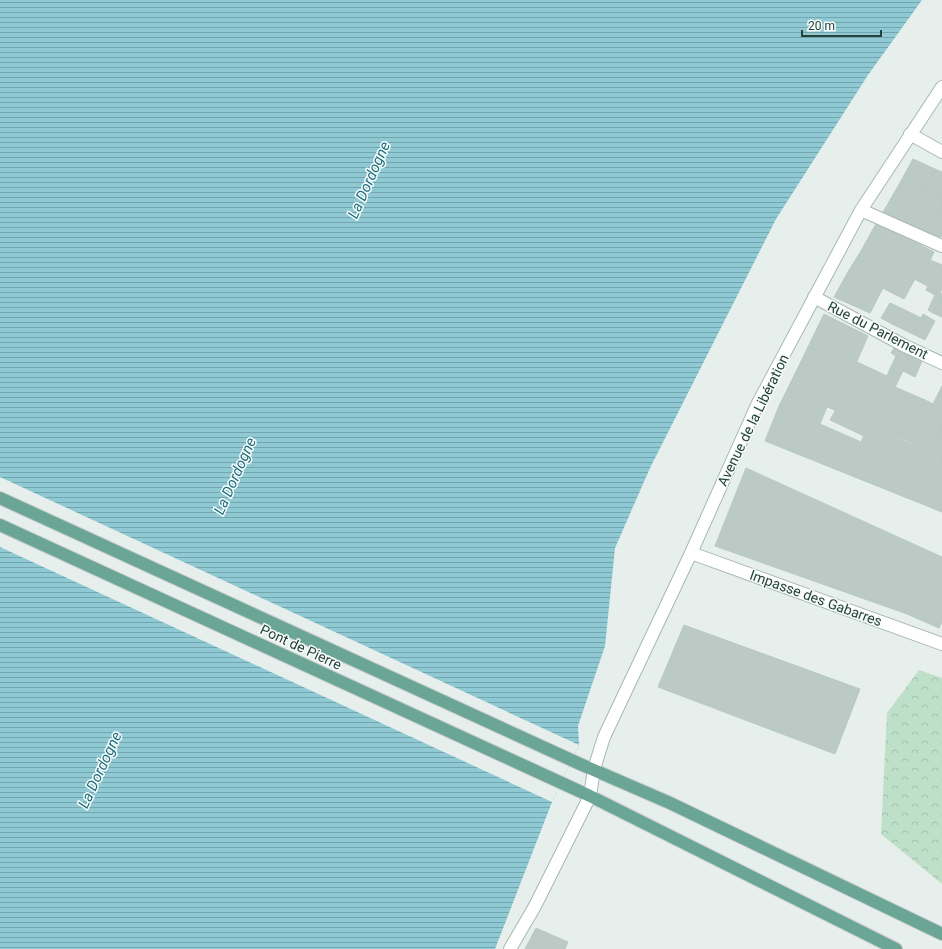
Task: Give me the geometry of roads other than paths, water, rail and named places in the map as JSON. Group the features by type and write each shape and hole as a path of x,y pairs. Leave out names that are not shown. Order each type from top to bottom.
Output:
{"main road":[{"path":"0,498 590,768 670,803 942,934"},
{"name":"Pont de Pierre","path":"0,525 590,796 896,949"}],"street":[{"name":"Avenue de la Libération","path":"510,949 535,906 590,796 590,768 758,404 860,210 942,88"},
{"path":"910,134 942,152"},
{"path":"860,210 942,246"},
{"name":"Rue du Parlement","path":"814,297 903,345 942,363"},
{"name":"Impasse des Gabarres","path":"691,552 942,644"}],"water":[{"name":"La Dordogne","path":"0,0 922,0 868,75 776,219 650,468 615,548 605,646 578,726 579,745 552,802 495,949 0,949"}]}
